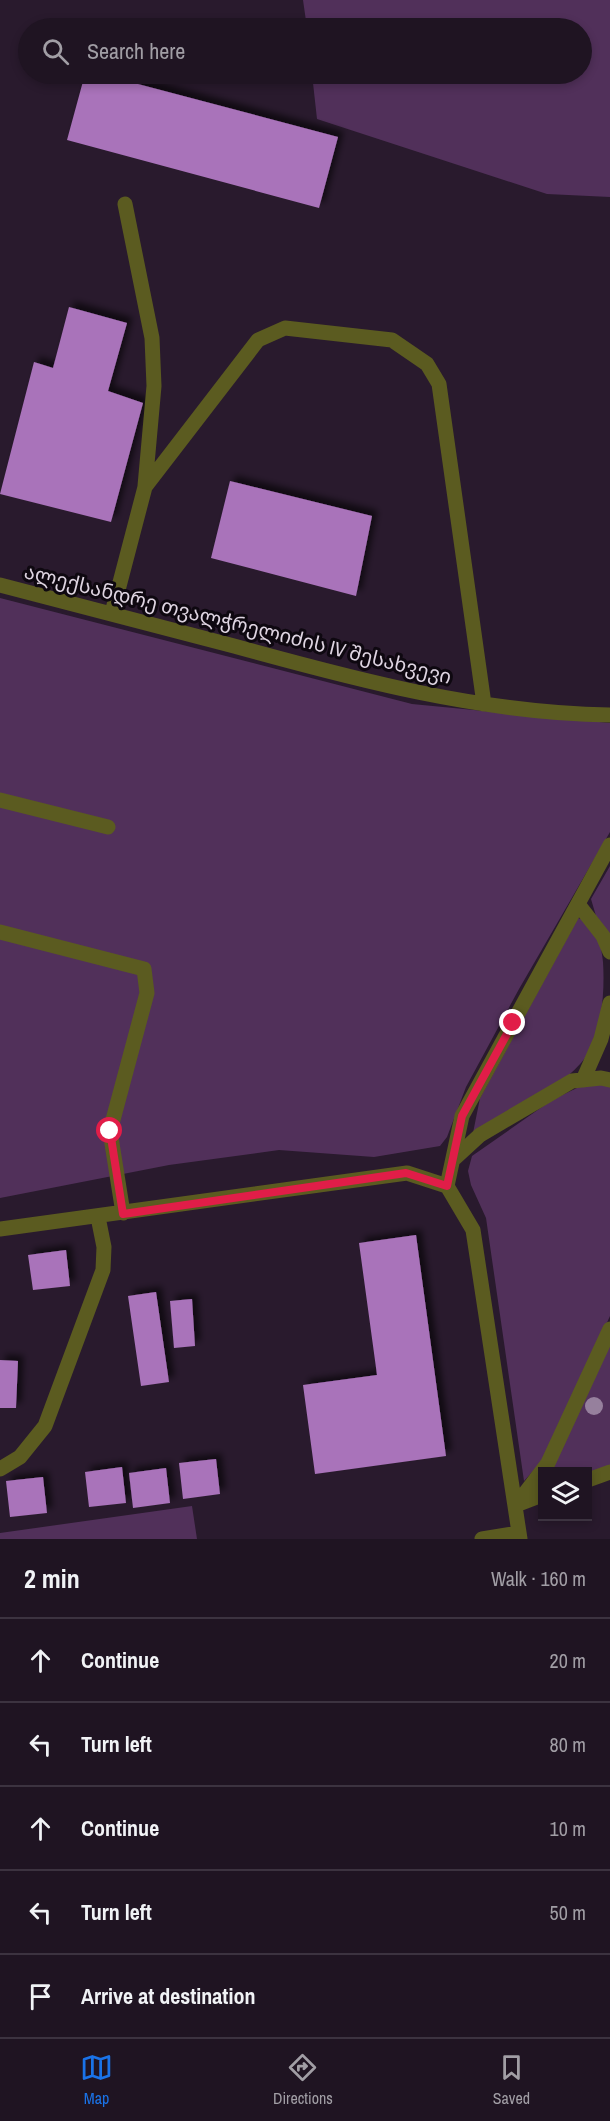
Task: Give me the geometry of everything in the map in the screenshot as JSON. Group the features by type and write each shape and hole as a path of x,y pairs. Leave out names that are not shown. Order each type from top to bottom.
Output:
{"street":[{"path":"112,613 145,487 154,386 152,338 125,204"},
{"path":"145,487 258,340 285,328 392,340 427,364 439,384 484,704"},
{"name":"ალექსანდრე თვალჭრელიძის IV შესახვევი","path":"0,585 329,672 446,699 576,714 610,715"},
{"path":"0,800 108,827"},
{"path":"447,1186 455,1158 462,1116 610,845"},
{"path":"578,904 603,936 610,952"},
{"path":"0,932 144,969 147,993 110,1131 123,1214"},
{"path":"583,1080 601,1039 610,1003"},
{"path":"455,1158 480,1135 572,1081 601,1078 610,1080"},
{"path":"0,1229 123,1214 406,1173 447,1186 474,1230 520,1536 482,1539"},
{"path":"0,1469 20,1456 45,1426 103,1270 104,1247 98,1217"},
{"path":"516,1505 548,1463 610,1329"},
{"path":"592,1479 610,1472"},
{"path":"516,1505 538,1498"}],"shaded area":[{"path":"303,0 610,0 610,197 547,194 317,119 313,84 592,84 592,18 306,18"},
{"path":"0,598 412,704 610,723 610,832 519,989 466,1087 447,1137 440,1146 374,1157 279,1150 169,1165 0,1198"},
{"path":"610,866 610,936 596,916 591,899"},
{"path":"578,918 594,930 603,962 601,1015 594,1042 571,1074 530,1101 473,1133 480,1098"},
{"path":"603,1083 610,1085 610,1316 544,1459 524,1481 486,1218 471,1185 468,1171 472,1156 552,1100 579,1087"},
{"path":"610,1341 610,1478 592,1477 592,1467 548,1467"},
{"path":"192,1506 197,1539 0,1539 0,1533"}],"building":[{"path":"82,84 138,84 338,137 319,208 67,140"},
{"path":"69,307 127,323 108,391 143,403 111,522 0,494 34,362 53,368"},
{"path":"230,481 372,516 356,596 211,558"},
{"path":"416,1235 446,1456 315,1474 303,1385 377,1375 359,1243"},
{"path":"66,1250 70,1286 33,1290 28,1255"},
{"path":"156,1292 169,1382 141,1386 128,1296"},
{"path":"192,1299 195,1346 174,1348 170,1301"},
{"path":"0,1360 18,1361 16,1408 0,1408"},
{"path":"216,1459 220,1494 183,1499 179,1463"},
{"path":"122,1467 126,1503 89,1507 85,1472"},
{"path":"166,1468 170,1503 133,1508 129,1473"},
{"path":"43,1477 47,1513 10,1517 6,1481"}],"route":[{"path":"110,1131 123,1214 406,1173 447,1186 455,1158 462,1116 513,1023"}]}
